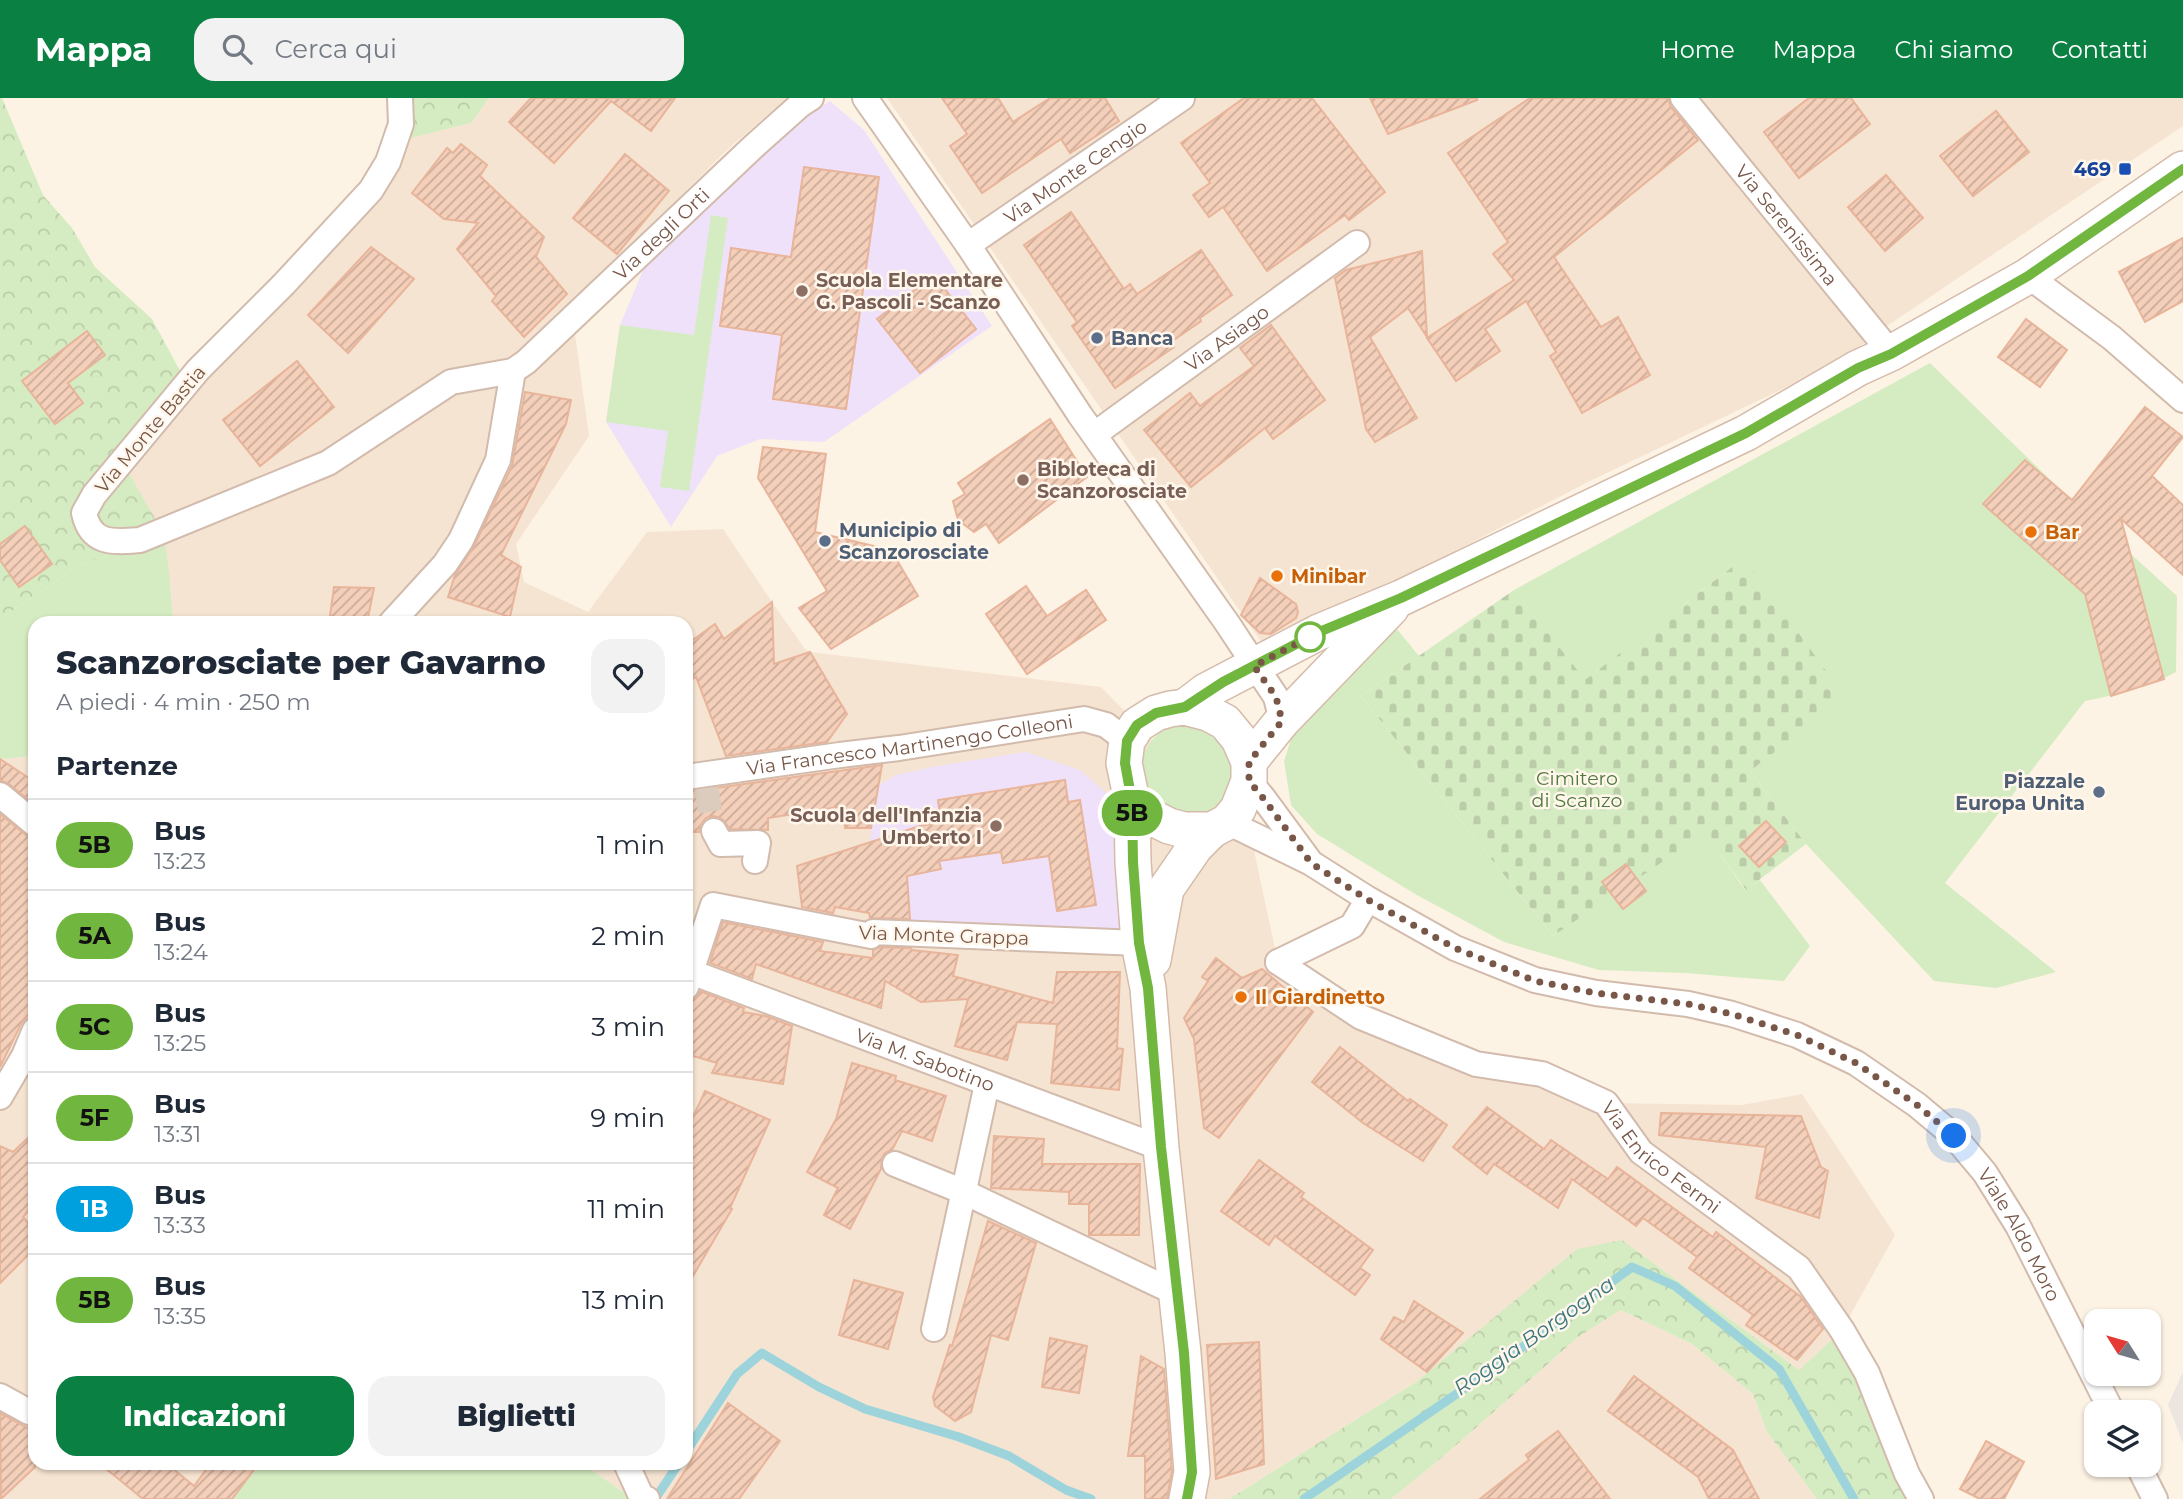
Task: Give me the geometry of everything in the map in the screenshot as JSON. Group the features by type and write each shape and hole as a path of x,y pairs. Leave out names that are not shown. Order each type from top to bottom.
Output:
{"street":[{"name":"Via Monte Bastia","path":"400,98 401,124 388,162 371,190 284,284 198,370 169,404 94,495 84,513 87,527 97,537 117,541 140,540 328,463 451,382 513,371"},
{"name":"Via degli Orti","path":"513,371 526,362 753,146 800,104 811,98"},
{"path":"864,98 968,245 1276,697 1282,721"},
{"name":"Via Monte Cengio","path":"968,245 1182,98"},
{"name":"Via Serenissima","path":"1683,98 1891,354"},
{"path":"1187,1499 1192,1472 1184,1353 1161,1147 1148,988 1139,943 1132,802 1125,763 1127,741 1137,725 1156,713 1185,707 1206,691 1319,632 1401,598 1746,433 1858,368 1891,354 2028,276 2183,169"},
{"name":"Via Asiago","path":"1095,434 1357,243"},
{"path":"2028,276 2112,338 2183,400"},
{"path":"395,616 445,564 461,540 498,460 513,371"},
{"path":"1148,988 1166,889 1195,847 1238,809 1249,772 1282,721 1401,598"},
{"path":"1185,707 1208,713 1225,722 1239,738 1249,772"},
{"name":"Via Francesco Martinengo Colleoni","path":"702,780 840,755 1084,719 1106,724 1127,741"},
{"name":"Viale Aldo Moro","path":"1249,772 1264,799 1311,863"},
{"path":"0,795 28,818"},
{"path":"1132,802 1169,826 1184,830 1219,826"},
{"name":"Viale Aldo Moro","path":"1219,826 1311,863 1368,900 1455,948 1535,981 1596,993 1688,1004 1732,1014 1797,1035 1856,1063 1917,1105 1954,1136 1992,1184 2018,1226 2106,1400"},
{"path":"714,831 721,844 758,844 755,860"},
{"name":"Via Enrico Fermi","path":"1368,900 1352,926 1278,962 1362,1017 1476,1064 1542,1074 1606,1103 1641,1152 1799,1269 1842,1330 1867,1373 1906,1474 1921,1499"},
{"name":"Via Monte Grappa","path":"693,965 713,905 871,936 873,932 1139,943"},
{"name":"Via M. Sabotino","path":"693,982 1161,1147"},
{"path":"0,1097 28,1049"},
{"path":"934,1329 987,1084"},
{"path":"895,1164 964,1192 1177,1293"},
{"path":"0,1396 28,1411"},
{"path":"630,1470 644,1497"},
{"path":"2144,1477 2155,1499"}],"shaded area":[{"path":"489,98 788,98 730,147 571,305 589,436 516,544 524,582 588,612 647,532 723,529 805,649 810,652 1101,687 1252,841 1278,962 1337,1000 1606,1103 1742,1105 1802,1094 1895,1235 1842,1330 1799,1370 1622,1240 1416,1382 1229,1499 647,1499 623,1492 592,1470 693,1470 693,616 173,616 170,580 119,456 334,220 398,141 471,123"},
{"path":"887,98 2183,98 2183,126 1890,324 1837,363 1588,482 1266,649"},
{"name":"Scuola Elementare G. Pascoli - Scanzo","path":"830,101 864,130 992,326 824,442 760,439 717,456 671,527 606,422 620,325 649,256 750,156"},
{"name":"Scuola dell'Infanzia Umberto I","path":"1026,752 1080,770 1119,804 1123,942 871,936 865,872 879,785 896,775"},
{"path":"28,757 28,1470 254,1470 232,1499 0,1499 0,759"},
{"path":"1621,1310 1692,1344 1753,1394 1767,1432 1817,1499 1391,1499 1445,1455 1578,1337"},
{"path":"2183,1372 2183,1443 2168,1405"}],"green space":[{"path":"0,98 43,195 72,228 95,267 152,319 185,380 119,456 164,534 78,566 0,619"},
{"path":"388,98 489,98 471,123 398,141"},
{"path":"711,215 728,218 689,491 660,487 668,431 606,422 620,325 694,335"},
{"path":"1930,363 2065,494 2177,596 2176,672 2132,690 2085,701 1945,883 2056,972 1996,988 1934,981 1806,844 1750,771 1744,558 1584,681 1514,590"},
{"path":"164,534 173,616 28,616 28,757 0,759 0,619 78,566"},
{"name":"Cimitero di Scanzo","path":"1744,558 1845,697 1750,771 1806,844 1746,890 1705,833 1553,936 1361,696 1514,590 1585,680"},
{"path":"1392,623 1419,656 1361,696 1553,936 1705,832 1745,890 1760,880 1810,946 1784,981 1685,973 1599,970 1504,942 1415,894 1317,834 1291,805 1284,761 1297,721"},
{"path":"1187,724 1204,728 1219,738 1229,753 1233,770 1229,787 1219,802 1204,812 1187,816 1170,812 1155,802 1145,787 1141,770 1145,753 1155,738 1170,728"},
{"path":"1622,1240 1799,1370 1842,1330 1921,1499 1817,1499 1767,1432 1753,1394 1692,1344 1621,1310 1578,1337 1445,1455 1391,1499 1229,1499 1416,1382 1577,1249"},
{"path":"254,1470 592,1470 623,1492 646,1499 232,1499"}],"building":[{"path":"531,98 675,98 651,131 611,101 554,163 509,122"},
{"path":"942,98 998,98 1013,122 1050,98 1105,98 1119,121 1070,153 1061,139 982,193 950,146 967,134"},
{"path":"1244,98 1312,98 1385,192 1349,220 1345,215 1267,271 1223,207 1209,217 1193,195 1210,183 1181,143"},
{"path":"1370,98 1477,98 1477,100 1388,134"},
{"path":"1530,98 1668,98 1671,107 1698,140 1554,257 1601,327 1618,317 1650,375 1582,413 1550,356 1556,352 1526,301 1485,329 1500,351 1456,381 1427,338 1514,280 1493,254 1508,242 1448,153"},
{"path":"1809,98 1851,98 1870,124 1799,178 1764,132"},
{"path":"1996,111 2029,152 1973,196 1940,156"},
{"path":"461,144 487,165 480,176 544,237 536,257 567,294 524,337 492,301 496,296 457,249 478,223 444,219 412,193 447,148 453,153"},
{"path":"625,154 669,191 617,254 573,218"},
{"path":"804,167 879,177 846,409 773,399 782,335 720,326 731,248 791,257"},
{"path":"1886,175 1923,218 1885,251 1848,207"},
{"path":"1071,212 1124,289 1130,284 1137,294 1201,250 1232,295 1171,342 1174,347 1115,388 1072,326 1077,322 1024,245"},
{"path":"2183,238 2183,301 2145,322 2119,272"},
{"path":"371,247 414,279 348,353 308,315"},
{"path":"1422,251 1427,337 1408,308 1370,337 1417,418 1375,442 1366,429 1335,278 1346,270"},
{"path":"934,275 976,329 920,373 877,319"},
{"path":"2026,319 2067,350 2040,387 1998,357"},
{"path":"1271,325 1325,400 1273,439 1265,428 1191,487 1144,430 1190,393 1200,406 1254,366 1240,348"},
{"path":"87,331 105,355 68,383 83,403 55,424 22,381"},
{"path":"297,361 334,407 260,466 223,420"},
{"path":"525,392 571,400 566,424 501,555 521,567 510,616 507,616 448,597 455,575 474,546 512,466"},
{"path":"2145,407 2183,437 2152,476 2183,505 2183,575 2121,519 2164,679 2111,696 2085,594 1983,504 2025,460 2072,500"},
{"name":"Bibloteca di Scanzorosciate","path":"1050,419 1087,477 999,543 986,524 974,532 958,520 953,501 965,494 958,483"},
{"name":"Municipio di Scanzorosciate","path":"763,447 826,454 815,532 891,550 918,596 831,649 799,608 827,591 758,478"},
{"path":"25,526 52,564 19,587 0,560 0,544"},
{"path":"1260,578 1296,604 1298,612 1296,618 1271,634 1260,633 1241,615"},
{"path":"1026,586 1047,616 1086,590 1106,620 1027,674 986,614"},
{"path":"334,587 374,588 368,616 330,616"},
{"path":"772,602 774,664 810,652 847,714 827,742 726,756 696,677 693,678 693,640 715,624 724,639"},
{"path":"0,759 28,777 28,799 9,784 0,780"},
{"path":"882,765 871,828 845,828 844,806 768,818 768,830 730,829 722,819 714,816 706,818 699,832 693,832 693,791"},
{"path":"1065,780 1068,802 1080,800 1096,905 1057,911 1049,856 1003,863 1001,852 939,861 941,869 907,876 910,919 870,918 869,913 835,907 833,913 802,907 797,866 920,826 941,822 938,800"},
{"path":"0,814 28,836 28,1014 0,1067"},
{"path":"1766,821 1786,842 1759,867 1739,846"},
{"path":"1626,864 1646,891 1623,909 1602,882"},
{"path":"723,922 823,942 820,951 873,958 873,950 880,947 911,948 958,955 953,976 1053,1003 1057,972 1120,972 1117,1048 1123,1049 1119,1090 1051,1083 1057,1024 1017,1022 1007,1060 955,1046 968,999 921,1002 885,981 881,1008 756,964 752,979 710,963"},
{"path":"1216,958 1242,978 1262,969 1313,1012 1219,1138 1204,1128 1194,1039 1184,1018 1208,981 1202,977"},
{"path":"700,991 744,1008 743,1012 766,1016 792,1026 783,1084 712,1073 717,1063 693,1056 693,999"},
{"path":"1340,1047 1408,1101 1410,1099 1447,1125 1423,1161 1363,1123 1312,1082"},
{"path":"852,1063 896,1076 895,1080 946,1096 932,1141 902,1131 892,1150 885,1153 881,1169 850,1229 824,1215 838,1188 807,1172 836,1119"},
{"path":"705,1091 770,1120 730,1208 732,1209 693,1276 693,1117"},
{"path":"1487,1107 1544,1149 1551,1140 1608,1179 1617,1167 1713,1237 1716,1232 1801,1297 1823,1329 1797,1360 1746,1325 1753,1315 1689,1268 1697,1257 1643,1218 1636,1226 1572,1179 1558,1208 1494,1164 1487,1174 1453,1147"},
{"path":"1661,1113 1801,1116 1821,1167 1828,1171 1819,1218 1756,1198 1766,1147 1659,1135"},
{"path":"994,1136 1044,1139 1042,1164 1140,1164 1139,1235 1089,1235 1089,1204 1069,1204 1069,1192 991,1188"},
{"path":"28,1138 28,1211 23,1217 28,1223 28,1255 0,1283 0,1146 13,1152"},
{"path":"1259,1160 1304,1193 1301,1197 1373,1250 1360,1268 1370,1275 1355,1295 1275,1236 1269,1245 1221,1211"},
{"path":"988,1221 1036,1243 1008,1340 991,1335 971,1412 955,1421 935,1406 933,1397 950,1345 952,1346"},
{"path":"854,1280 903,1293 888,1349 839,1335"},
{"path":"1414,1301 1463,1333 1427,1372 1381,1339 1394,1317 1404,1322"},
{"path":"1050,1338 1087,1346 1079,1393 1042,1387"},
{"path":"1259,1342 1264,1464 1216,1479 1207,1345"},
{"path":"1141,1356 1164,1369 1172,1471 1167,1499 1145,1499 1145,1456 1128,1456"},
{"path":"1634,1376 1733,1450 1759,1499 1709,1499 1698,1477 1608,1411"},
{"path":"728,1403 780,1441 739,1499 667,1499 685,1470 693,1470 693,1458"},
{"path":"0,1413 28,1428 28,1470 32,1470 1,1499"},
{"path":"1558,1431 1610,1499 1480,1499 1529,1460 1526,1455"},
{"path":"1986,1441 2024,1462 2004,1499 1980,1499 1960,1489"},
{"path":"108,1470 175,1470 194,1486 206,1470 254,1470 232,1499 143,1499"}],"waterway":[{"name":"Roggia Borgogna","path":"1304,1499 1487,1373 1632,1267 1675,1286 1779,1369 1854,1499"},
{"name":"Roggia Borgogna","path":"693,1441 737,1374 762,1353 819,1387 865,1409 959,1437 1009,1456 1066,1490 1091,1499"},
{"name":"Roggia Borgogna","path":"655,1499 674,1470"}],"tunnel":[{"path":"706,788 714,831"}],"bus line":[{"name":"5B","path":"1187,1499 1192,1472 1184,1353 1161,1147 1148,988 1139,943 1132,802 1125,763 1127,741 1137,725 1156,713 1185,707 1206,691 1319,632 1401,598 1746,433 1858,368 1891,354 2028,276 2183,169"}],"place":[{"name":"469","path":"2125,169"},
{"name":"Scuola Elementare G. Pascoli - Scanzo","path":"802,291"},
{"name":"Banca","path":"1097,338"},
{"name":"Bibloteca di Scanzorosciate","path":"1023,480"},
{"name":"Bar","path":"2031,532"},
{"name":"Municipio di Scanzorosciate","path":"825,541"},
{"name":"Minibar","path":"1277,576"},
{"name":"Piazzale Europa Unita","path":"2099,792"},
{"name":"Scuola dell'Infanzia Umberto I","path":"996,826"},
{"name":"Il Giardinetto","path":"1241,997"}],"route":[{"path":"1310,637 1319,632 1254,666 1276,697 1282,721 1249,762 1249,781 1311,863 1368,900 1455,948 1535,981 1596,993 1688,1004 1732,1014 1797,1035 1856,1063 1917,1105 1954,1136"}]}
